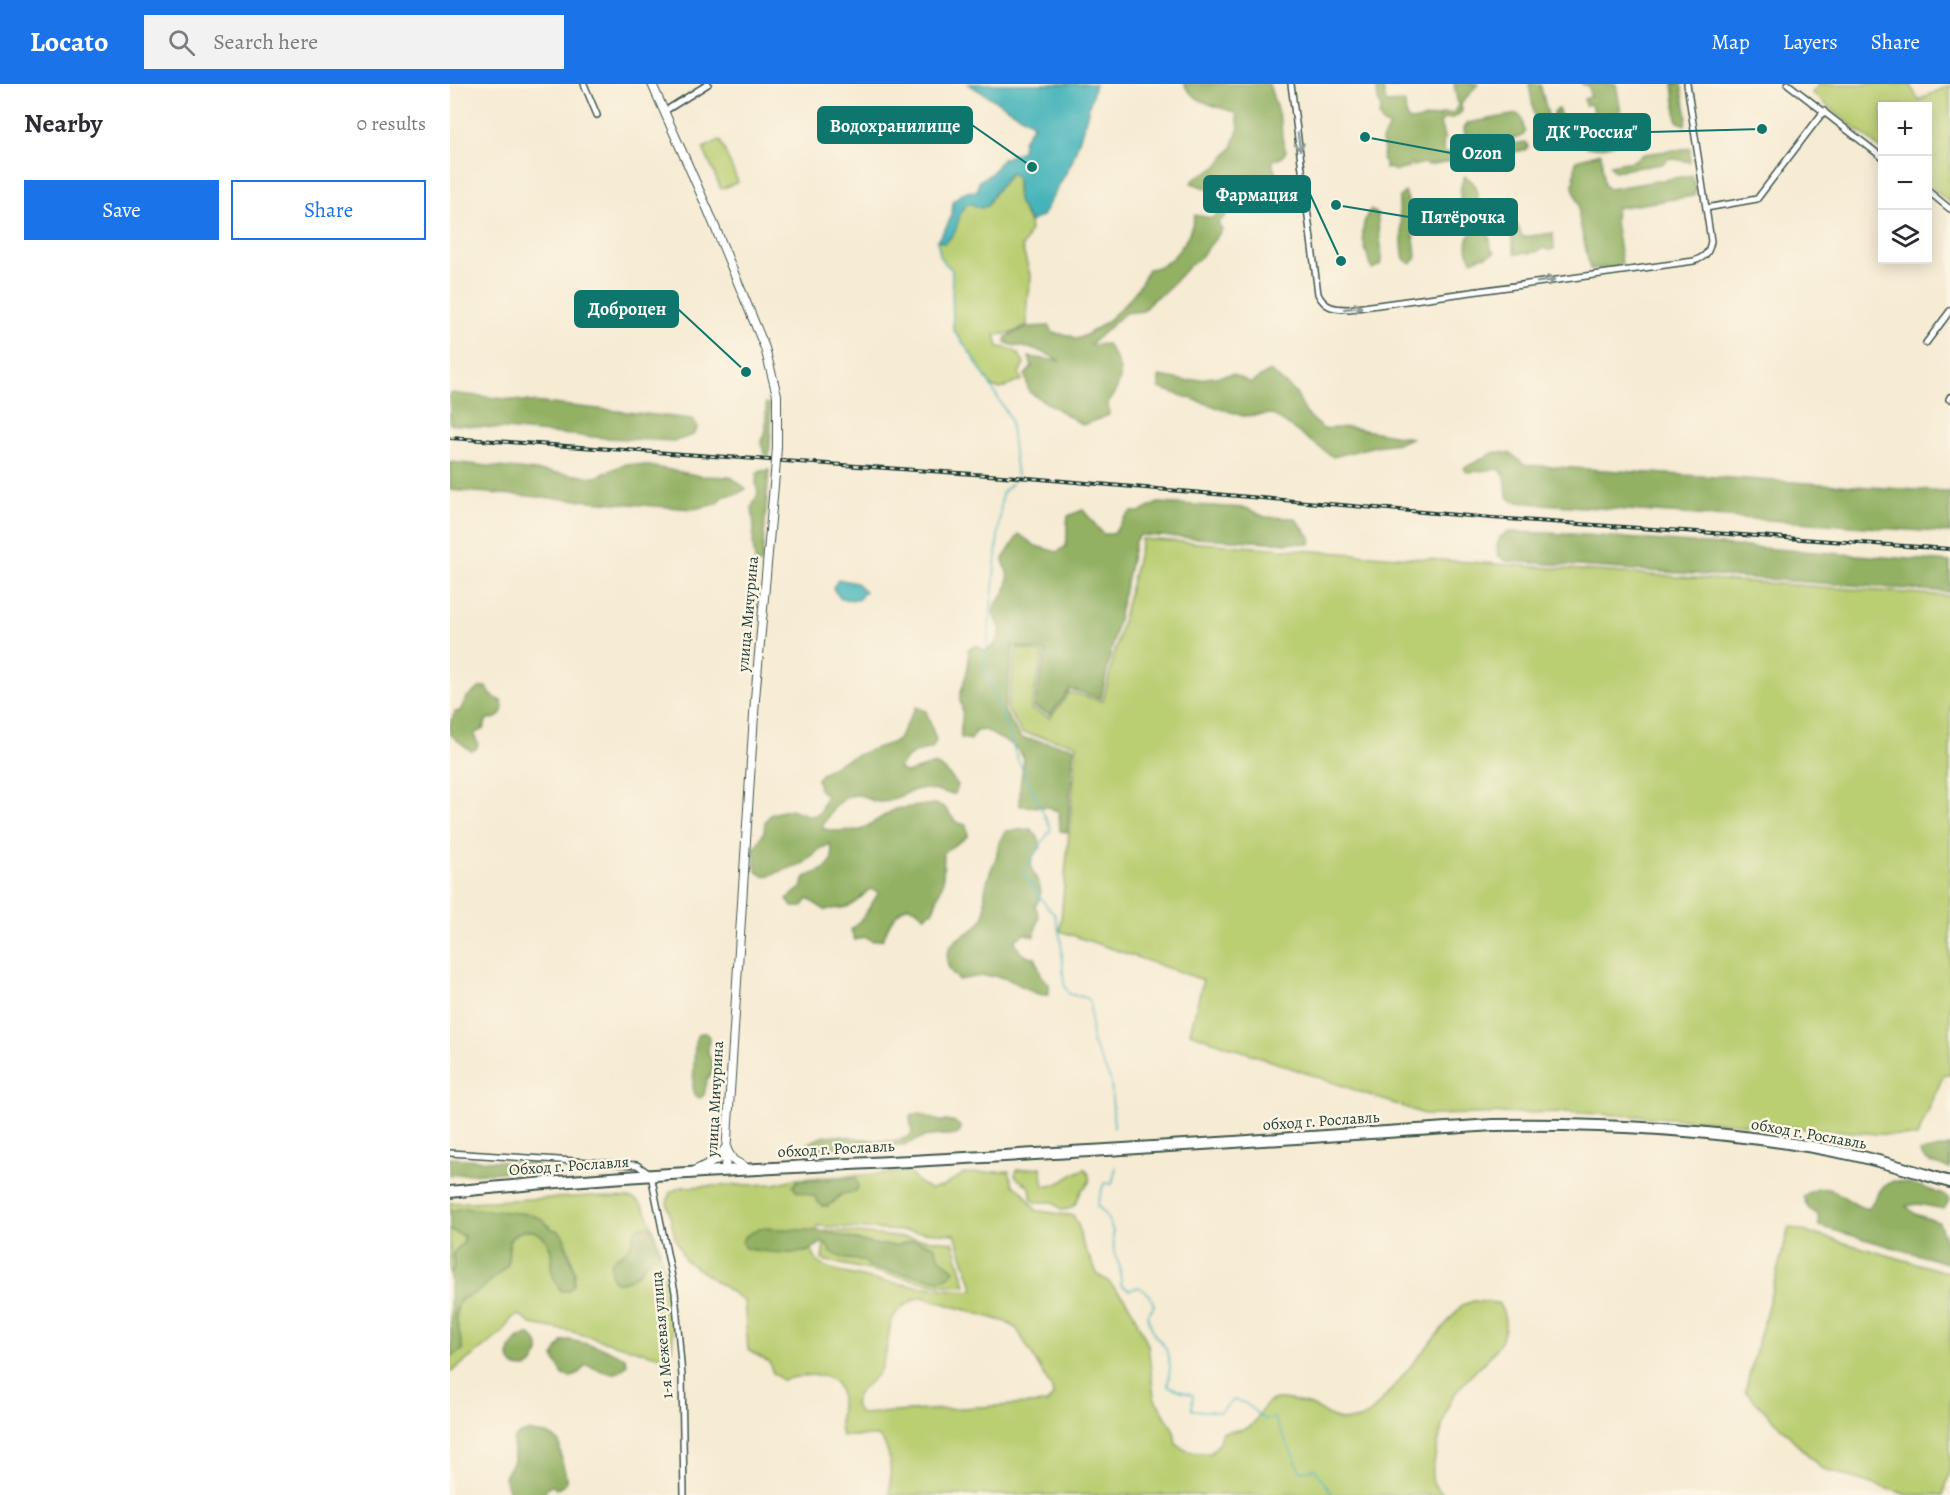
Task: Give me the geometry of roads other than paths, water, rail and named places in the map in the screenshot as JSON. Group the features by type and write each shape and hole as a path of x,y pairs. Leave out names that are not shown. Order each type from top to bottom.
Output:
{"highway":[{"name":"обход г. Рославль","path":"690,1172 986,1157 1472,1126 1545,1124 1643,1128 1802,1145 1884,1163 1950,1182"},
{"name":"Обход г. Рославля","path":"450,1192 690,1172"}],"main road":[{"name":"улица Мичурина","path":"652,84 746,299 765,348 777,395 777,447 758,646 725,1170"},
{"path":"726,1146 733,1160 747,1169"},
{"path":"690,1172 718,1159 726,1146"}],"street":[{"path":"584,84 597,115"},
{"path":"665,111 708,84"},
{"path":"1291,84 1318,294 1324,303 1334,309 1349,309 1694,261 1704,257 1710,249 1709,227 1687,84"},
{"path":"1788,84 1881,156"},
{"path":"1706,208 1757,199 1824,111"},
{"path":"1932,194 1950,209"},
{"path":"1926,343 1950,311"},
{"path":"450,1153 637,1165 651,1175"},
{"name":"1-я Межевая улица","path":"651,1175 675,1292 682,1378 684,1495"}],"water":[{"path":"968,84 1095,84 1072,162 1042,216 1030,222 1018,201 1017,178 1010,173 987,206 980,208 969,203 964,208 954,233 944,243 937,240 949,222 953,201 964,192 977,191 979,181 991,174 1002,159 1022,151 1023,140 1034,124"},
{"path":"838,579 856,583 865,591 858,600 841,599 833,589"}],"waterway":[{"path":"937,240 941,259 952,270 953,329 1010,418 1017,477 1002,494 985,670 1018,760 1051,829 1023,872 1055,915 1061,940 1064,984 1069,994 1087,998 1090,1002 1092,1042 1111,1081 1114,1128"},
{"path":"1116,1167 1112,1184 1104,1183 1097,1206 1105,1213 1113,1231 1114,1253 1120,1267 1121,1285 1129,1290 1139,1287 1150,1295 1154,1306 1147,1315 1154,1334 1166,1348 1170,1366 1168,1386 1193,1395 1192,1410 1220,1412 1234,1400 1245,1403 1264,1419 1274,1418 1300,1471 1315,1469 1333,1495"}],"railway":[{"path":"450,438 1017,477 1492,518 1950,549"}],"place":[{"name":"ДК \"Россия\"","path":"1762,129"},
{"name":"Ozon","path":"1365,137"},
{"name":"Водохранилище","path":"1032,167"},
{"name":"Пятёрочка","path":"1336,205"},
{"name":"Фармация","path":"1341,261"},
{"name":"Доброцен","path":"746,372"}]}
